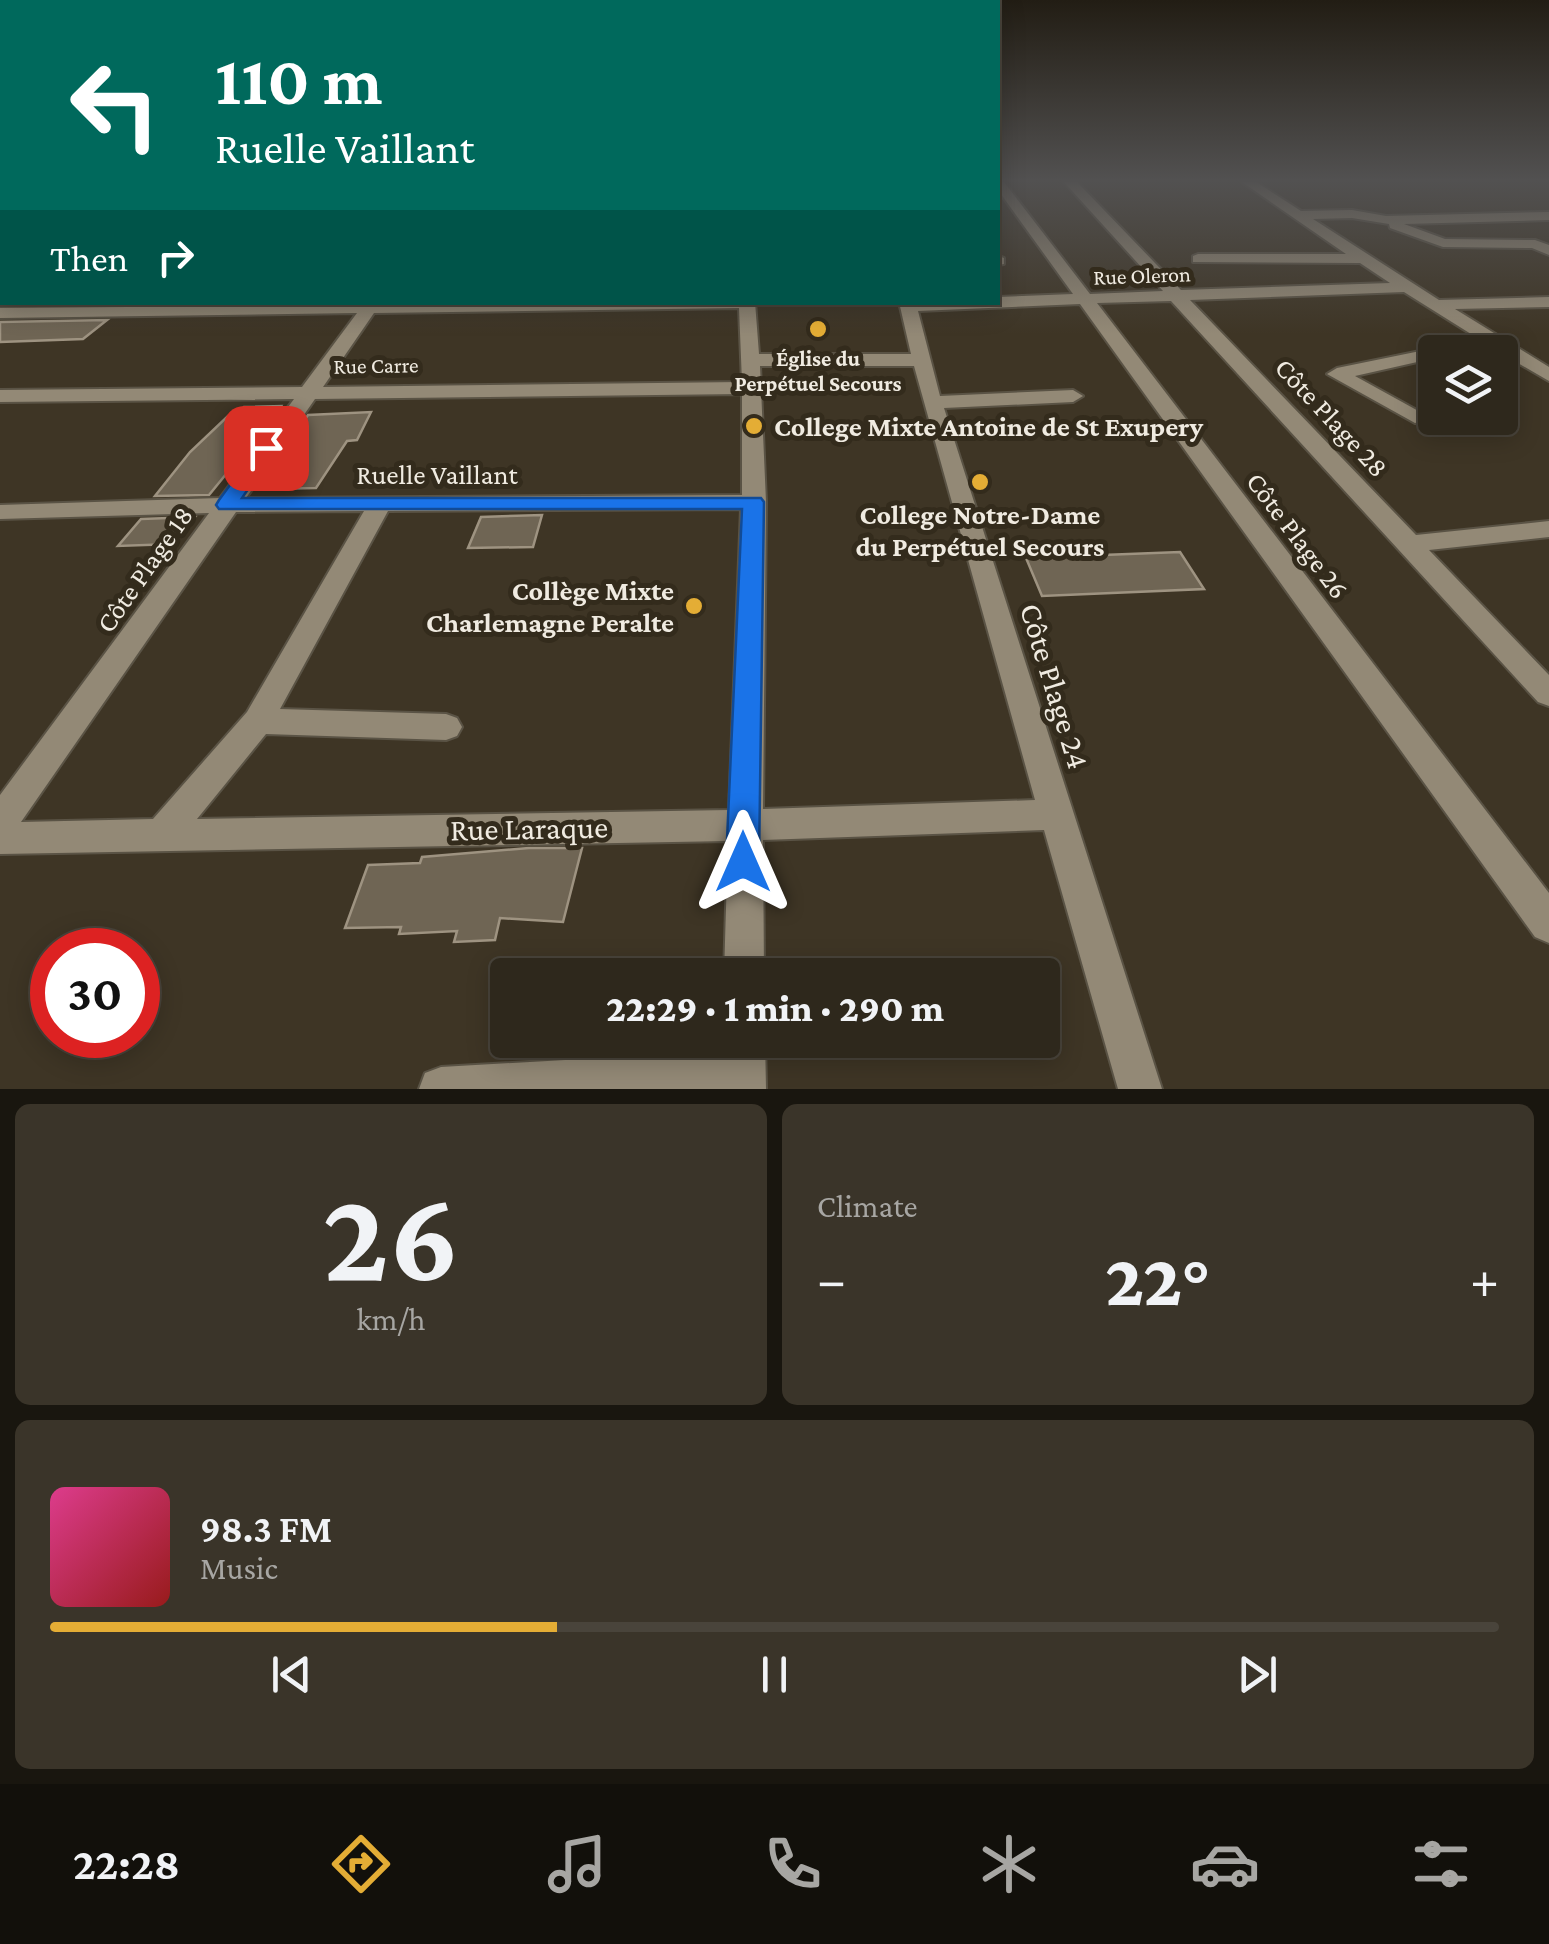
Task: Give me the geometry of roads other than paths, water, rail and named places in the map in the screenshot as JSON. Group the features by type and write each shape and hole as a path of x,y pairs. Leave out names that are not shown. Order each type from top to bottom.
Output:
{"street":[{"name":"Côte Plage 26","path":"1037,233 1549,924"},
{"name":"Côte Plage 28","path":"1119,233 1549,694"},
{"path":"1324,233 1482,335"},
{"path":"1418,233 1443,243 1544,246"},
{"path":"1198,259 1364,258"},
{"name":"Rue Oleron","path":"1000,302 1407,287"},
{"path":"1436,305 1549,302"},
{"path":"0,311 558,305"},
{"path":"744,958 742,825 754,502 747,305"},
{"name":"Côte Plage 24","path":"908,305 932,402 1140,1089"},
{"name":"Côte Plage 18","path":"0,823 306,391 370,307"},
{"path":"1518,356 1549,374"},
{"path":"1415,417 1337,374 1418,357"},
{"name":"Rue Carre","path":"0,396 306,391 752,374 922,360"},
{"path":"932,402 1073,396"},
{"name":"Ruelle Vaillant","path":"0,512 226,505 754,502"},
{"path":"162,835 258,721 380,504"},
{"path":"1408,544 1549,529"},
{"path":"258,721 446,727"},
{"name":"Rue Laraque","path":"0,838 742,825 1058,814"},
{"path":"441,1089 744,1067"}],"place":[{"name":"Église du Perpétuel Secours","path":"818,329"},
{"name":"College Mixte Antoine de St Exupery","path":"754,426"},
{"name":"College Notre-Dame du Perpétuel Secours","path":"980,482"},
{"name":"Collège Mixte Charlemagne Peralte","path":"694,606"}]}
